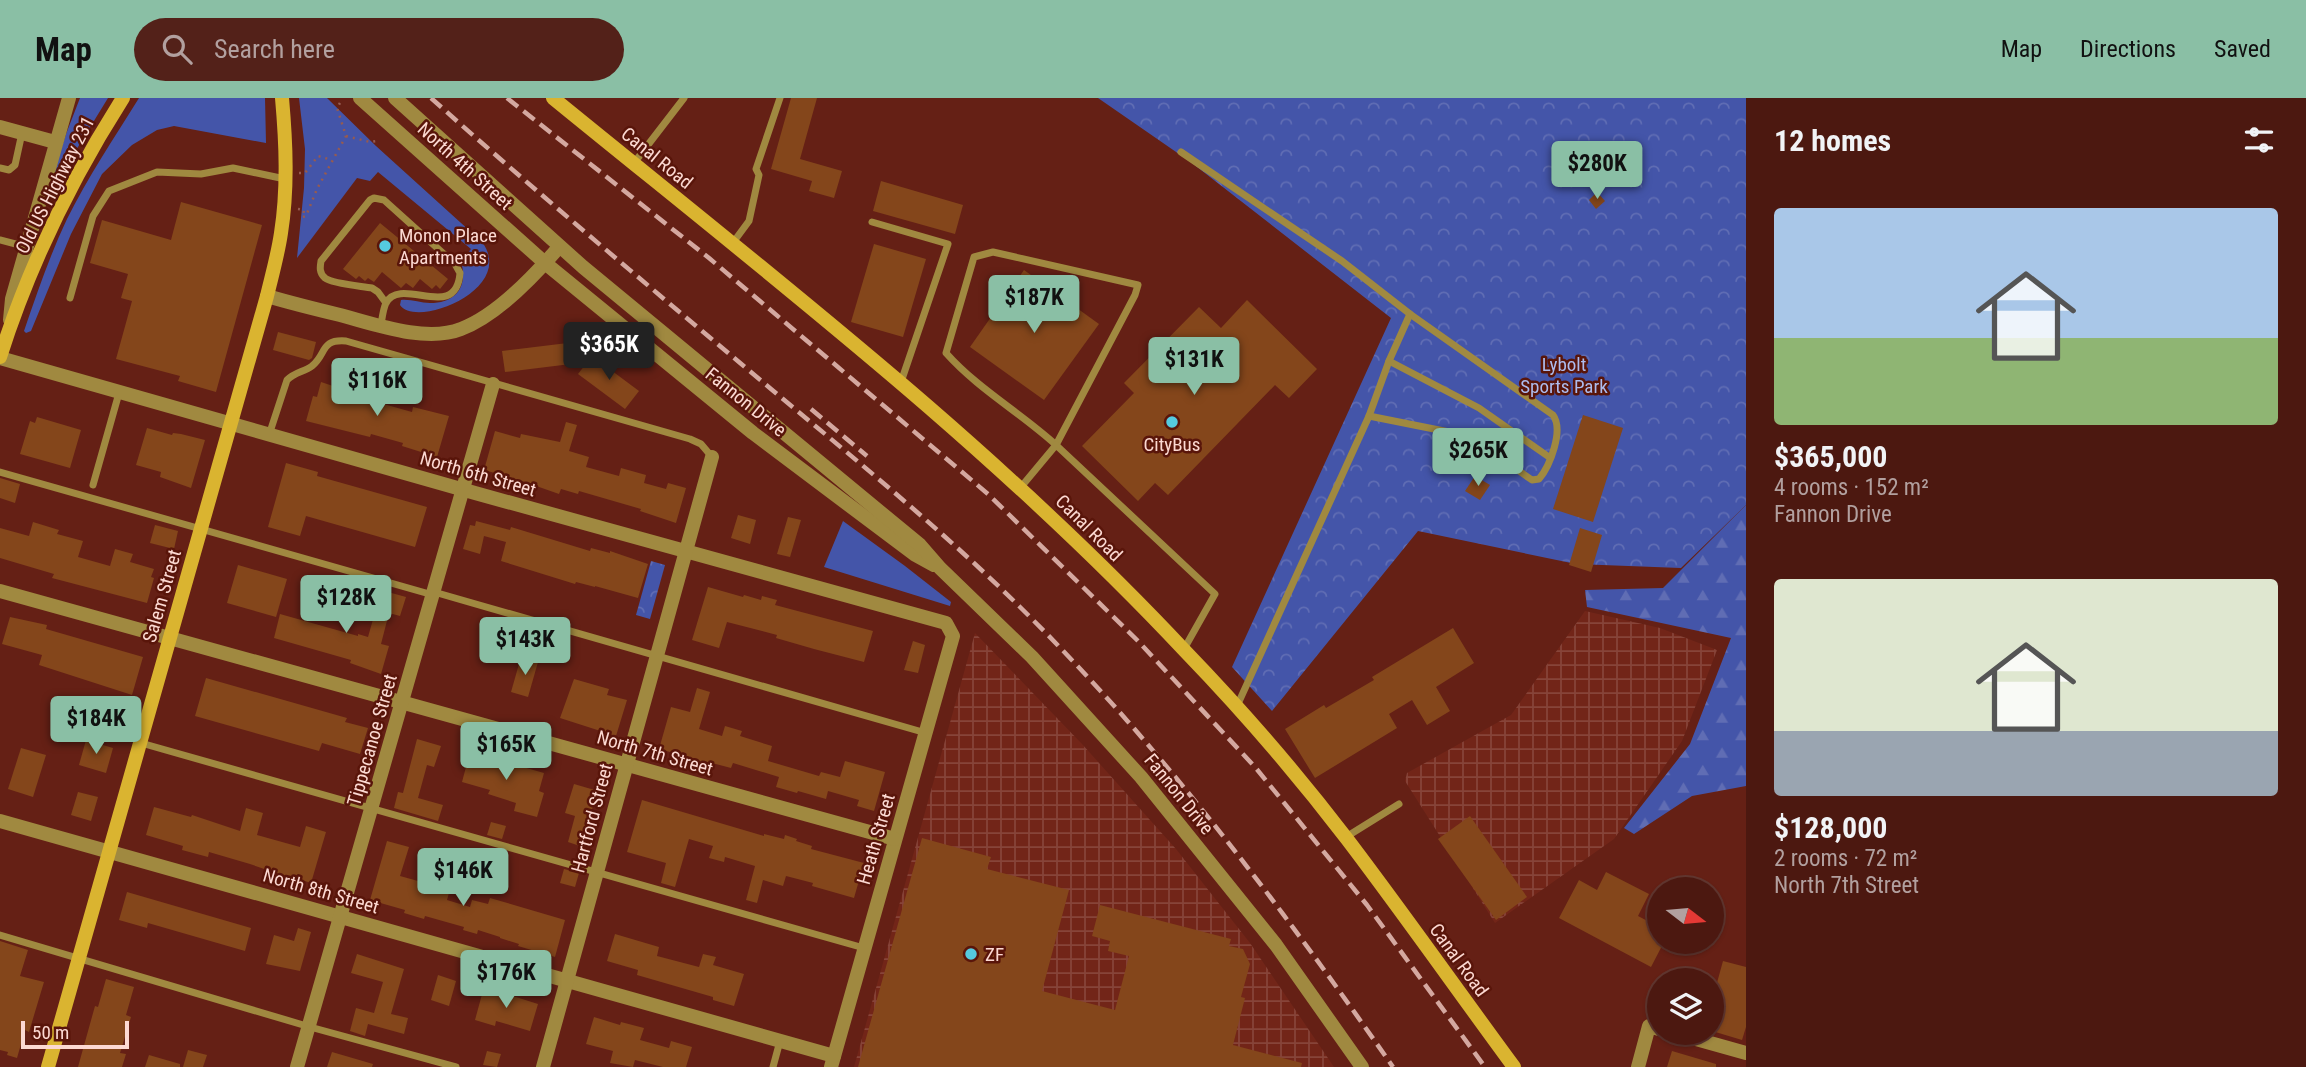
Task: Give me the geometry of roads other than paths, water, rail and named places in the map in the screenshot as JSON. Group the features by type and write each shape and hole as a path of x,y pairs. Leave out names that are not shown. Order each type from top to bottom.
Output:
{"main road":[{"name":"Old US Highway 231","path":"0,358 8,331 57,216 85,161 123,98"},
{"name":"Salem Street","path":"48,1067 267,296 293,176 282,98"},
{"name":"Canal Road","path":"553,98 901,382 1021,487 1184,649 1237,707 1346,837 1514,1067"}],"street":[{"path":"8,331 12,299 69,98"},
{"name":"North 4th Street","path":"360,98 545,264"},
{"name":"Fannon Drive","path":"395,98 559,247 911,537 1032,657 1141,777 1276,945 1362,1067"},
{"path":"0,127 55,142"},
{"path":"267,296 417,333 441,334 460,330 481,319 545,264 559,247"},
{"name":"Fannon Drive","path":"545,264 753,433 914,554 940,568"},
{"name":"North 6th Street","path":"0,358 463,490 946,623"},
{"name":"Tippecanoe Street","path":"298,1067 493,384"},
{"name":"Hartford Street","path":"543,1067 712,457"},
{"name":"North 7th Street","path":"0,591 895,839"},
{"name":"Heath Street","path":"832,1061 953,636 946,623"},
{"name":"North 8th Street","path":"0,821 780,1040 832,1061"},
{"path":"1638,1067 1647,1045"},
{"path":"1717,1045 1746,1053"}],"lane":[{"path":"634,164 684,98"},
{"path":"732,244 749,221 759,175 756,169 780,98"},
{"path":"0,168 9,170 15,165 22,133"},
{"path":"1181,152 1342,261 1410,314 1553,415 1557,426 1544,474 1539,480 1532,480 1469,436 1369,416"},
{"path":"70,298 93,216 108,191 157,172 201,174 233,168 293,176"},
{"path":"381,325 386,303 401,293 448,296 457,287 460,274 455,264 384,200 374,198 321,261 320,269 327,279 372,288 386,303"},
{"path":"873,222 948,244 901,382"},
{"path":"0,240 27,247"},
{"path":"1021,487 1056,445 1138,285 993,252 974,257 947,352 962,371 1039,430 1056,445 1215,594 1184,649"},
{"path":"1237,707 1369,416 1410,314"},
{"path":"269,435 287,380 294,373 313,365 326,345 335,340 690,439 701,444 712,457"},
{"path":"1389,361 1479,408 1549,457"},
{"path":"93,485 119,393"},
{"path":"0,472 926,733"},
{"path":"141,743 865,948"},
{"path":"1346,837 1399,804"},
{"path":"0,935 310,1027 456,1067"},
{"path":"773,1067 780,1040"}],"railway":[{"path":"431,98 600,245 898,496 1020,607 1122,715 1217,828 1307,946 1393,1067"},
{"path":"507,98 709,258 988,494 1137,640 1255,767 1367,905 1485,1067"},
{"path":"811,409 867,456"}],"place":[{"name":"Monon Place Apartments","path":"385,246"},
{"name":"CityBus","path":"1172,422"},
{"name":"ZF","path":"971,954"}],"park label":[{"name":"Lybolt Sports Park","path":"1564,375"}]}
